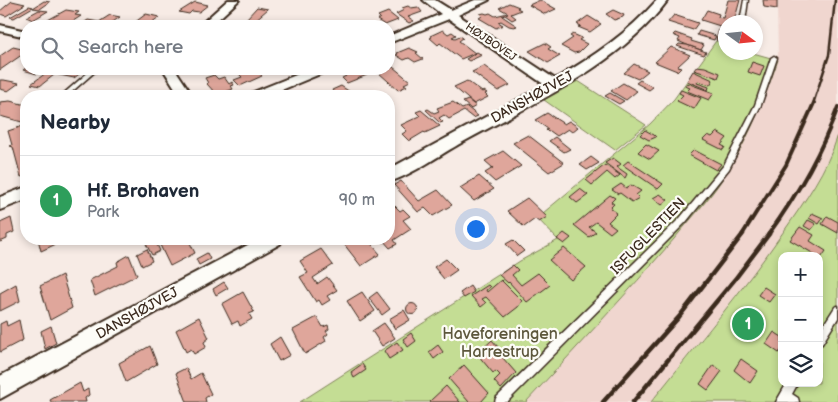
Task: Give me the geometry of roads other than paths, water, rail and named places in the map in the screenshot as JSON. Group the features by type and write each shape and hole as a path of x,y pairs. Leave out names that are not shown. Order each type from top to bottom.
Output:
{"street":[{"path":"212,20 234,0"},
{"name":"HØJBOVEJ","path":"428,0 555,85"},
{"path":"395,37 484,0"},
{"name":"DANSHØJVEJ","path":"395,173 555,85 617,45 645,20 663,0"},
{"path":"0,28 20,33"},
{"path":"173,75 184,90"},
{"path":"270,90 307,75"},
{"path":"0,204 20,196"},
{"name":"DANSHØJVEJ","path":"0,388 263,245"}],"lane":[{"path":"743,15 746,0"},
{"name":"ISFUGLESTIEN","path":"500,402 683,220 727,167 758,105 774,58"},
{"path":"71,90 88,75"},
{"path":"823,334 838,310"},
{"path":"790,387 783,398 794,402"}],"railway":[{"path":"813,104 829,55 835,0"},
{"path":"742,235 786,165 814,103"},
{"path":"768,235 808,174 838,107"},
{"path":"603,402 679,317 743,234"},
{"path":"633,402 735,279 769,234"}],"place":[{"name":"Hf. Brohaven","path":"748,324"}],"park label":[{"name":"Haveforeningen Harrestrup","path":"500,343"}]}
